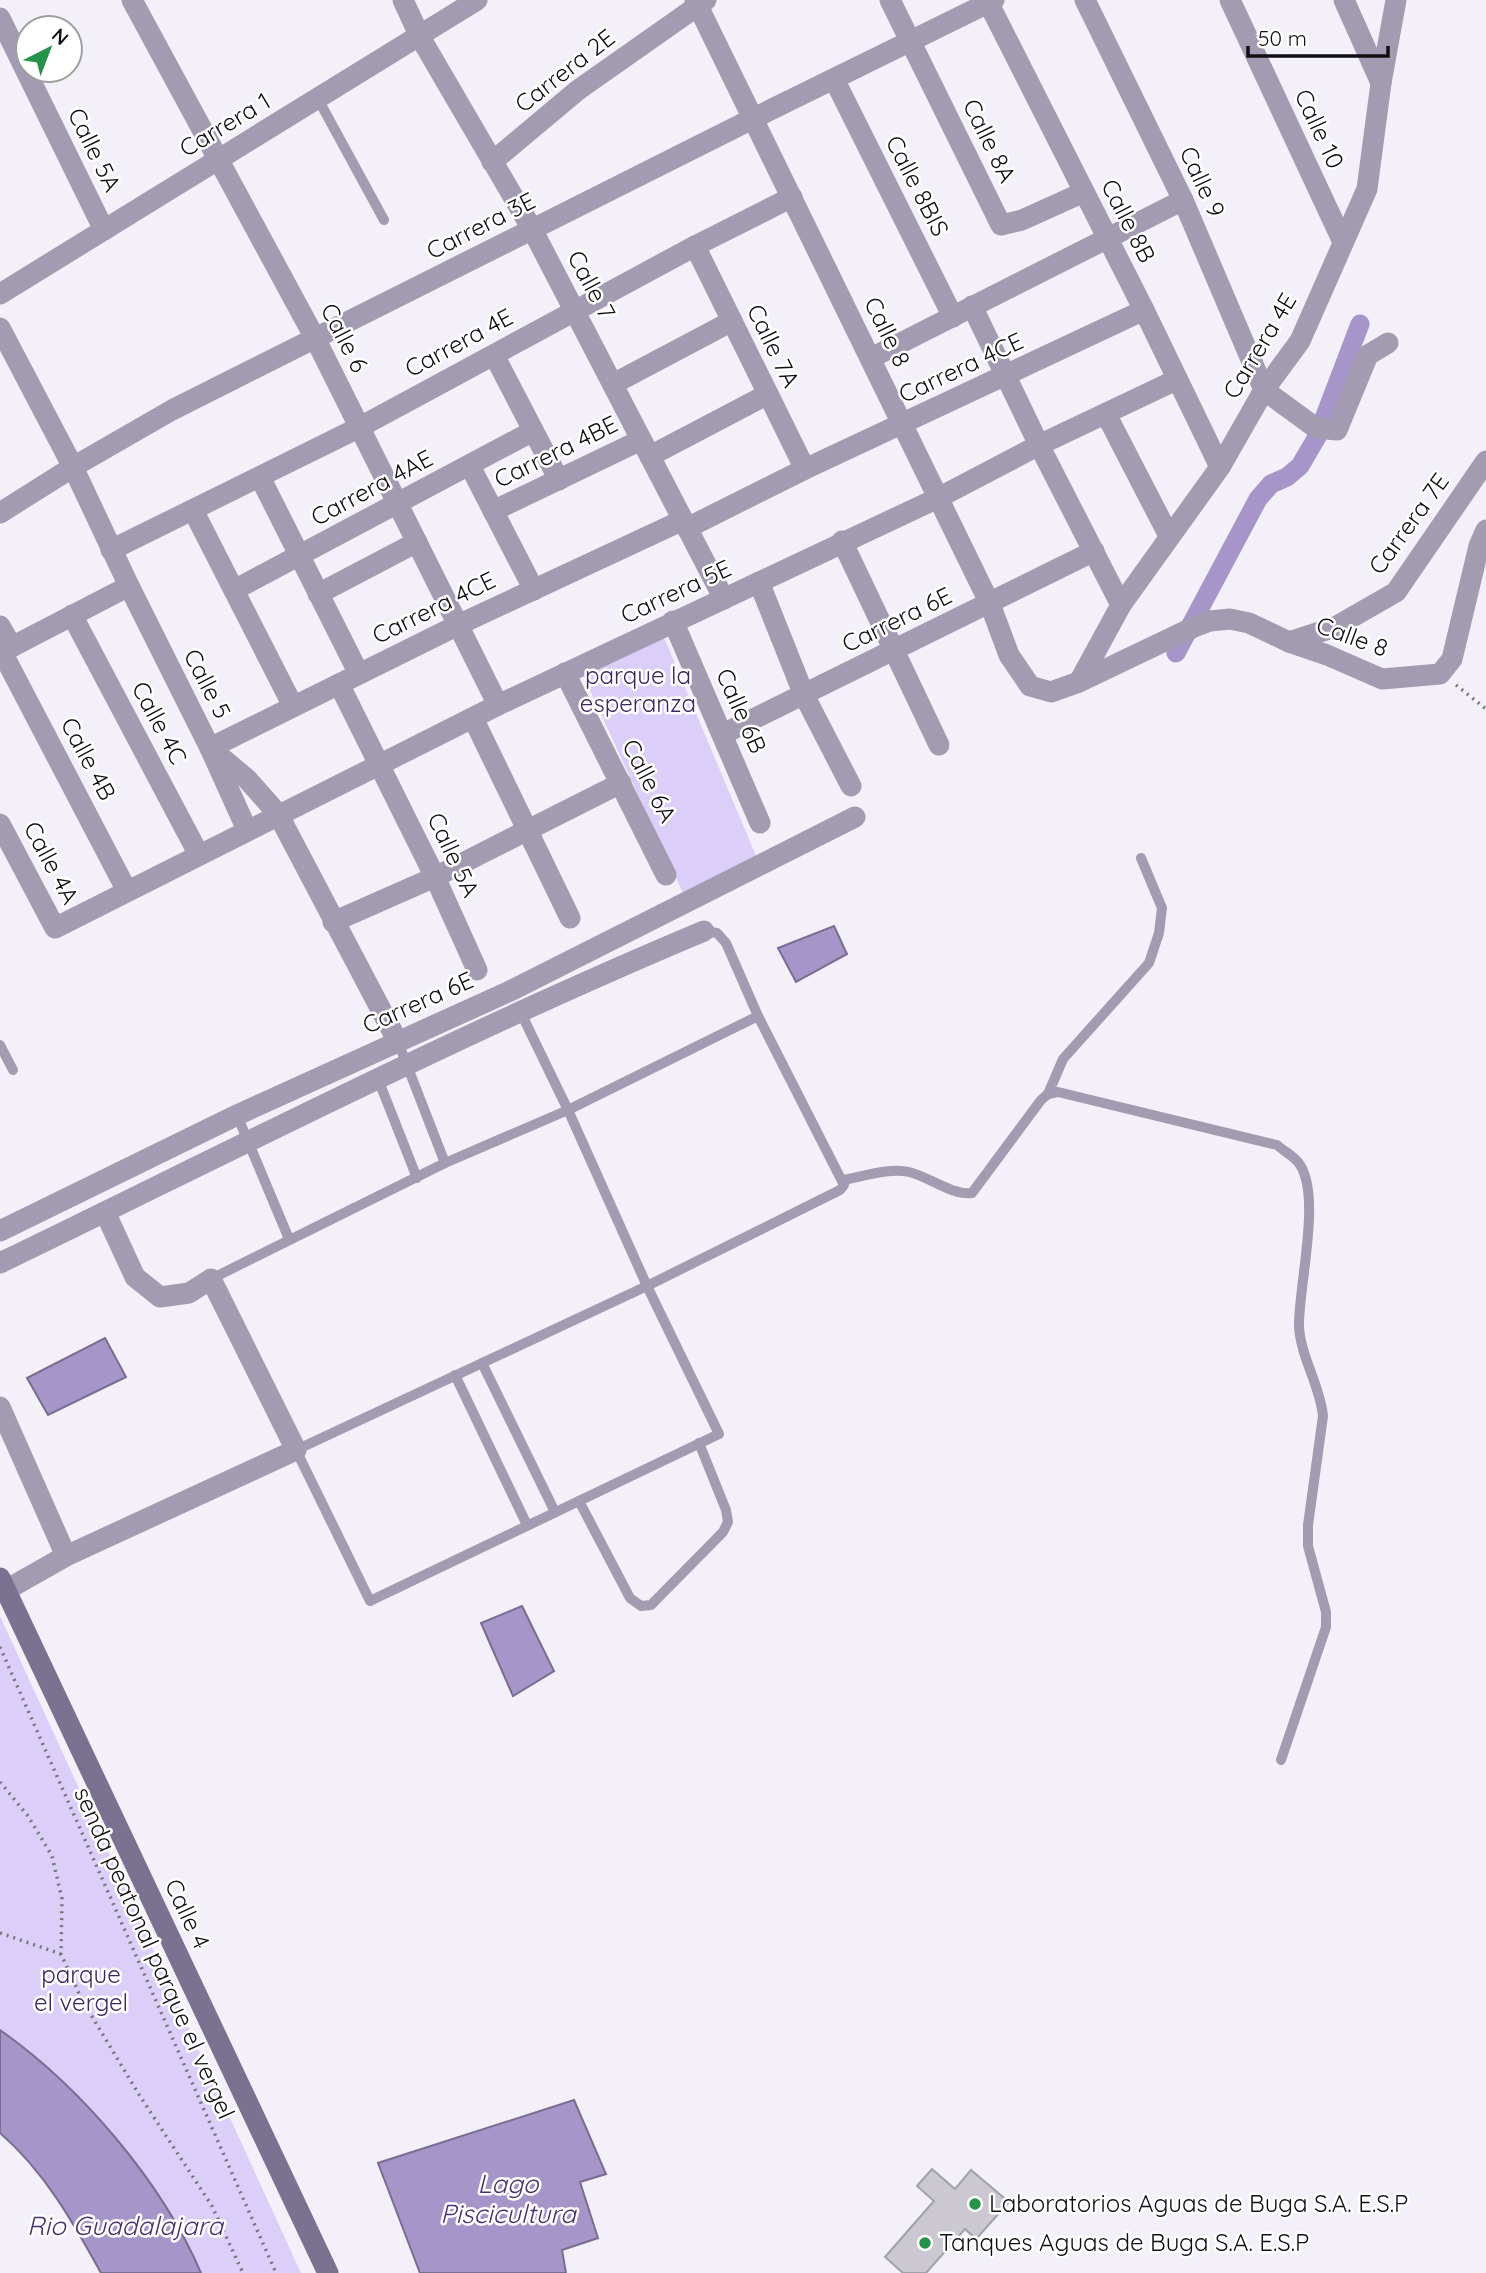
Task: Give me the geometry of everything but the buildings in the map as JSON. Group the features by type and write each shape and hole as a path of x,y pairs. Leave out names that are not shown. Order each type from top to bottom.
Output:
{"street":[{"name":"Calle 6","path":"132,0 316,340 498,705"},
{"name":"Calle 7","path":"402,0 420,37 532,229 724,599"},
{"name":"Carrera 1","path":"0,294 477,0"},
{"name":"Calle 8A","path":"890,0 1002,225 1022,220 1084,192"},
{"name":"Calle 9","path":"1085,0 1183,200 1264,390"},
{"name":"Calle 10","path":"1230,0 1343,242"},
{"path":"1344,0 1381,83"},
{"name":"Carrera 4E","path":"1079,682 1121,605 1220,467 1264,390 1300,341 1367,189 1381,83 1396,0"},
{"name":"Carrera 3E","path":"0,513 172,410 990,1"},
{"name":"Calle 8B","path":"990,1 1220,467"},
{"name":"Calle 8","path":"699,2 990,604 1009,655 1030,686 1051,692 1079,682 1186,630 1210,621 1230,619 1249,622 1289,642 1327,655 1381,679 1440,674"},
{"name":"Carrera 2E","path":"492,162 578,90 699,2"},
{"name":"Calle 5A","path":"0,18 104,230"},
{"name":"Calle 8BIS","path":"834,79 962,312"},
{"name":"Carrera 4E","path":"111,550 360,427 695,246 792,197"},
{"path":"871,358 1183,200"},
{"name":"Calle 7A","path":"695,246 805,469"},
{"name":"Carrera 4CE","path":"210,748 458,625 805,469 1144,310"},
{"path":"962,312 1006,376 1121,605"},
{"path":"613,384 732,321"},
{"name":"Calle 5","path":"0,328 73,467 111,550 210,748 247,779 278,814 398,1042"},
{"path":"1264,390 1327,429 1368,355 1388,342"},
{"path":"494,355 559,480"},
{"name":"Carrera 5E","path":"55,928 498,705 938,498 1039,445 1176,380"},
{"name":"Carrera 4BE","path":"493,512 559,480 645,448 768,394"},
{"path":"1107,414 1169,536"},
{"name":"Carrera 4AE","path":"234,590 533,431"},
{"name":"Carrera 7E","path":"1289,642 1335,627 1396,592 1486,461"},
{"path":"470,466 534,590"},
{"path":"260,477 359,674"},
{"path":"193,510 293,706"},
{"path":"1440,674 1452,659 1479,546 1486,530"},
{"path":"842,541 939,745"},
{"path":"318,594 417,542"},
{"name":"Carrera 6E","path":"723,734 1094,551"},
{"path":"759,582 804,695 851,786"},
{"path":"5,650 129,586"},
{"name":"Calle 4C","path":"72,615 199,855"},
{"name":"Calle 6B","path":"673,621 760,823"},
{"name":"Calle 4B","path":"0,626 5,650 127,891"},
{"name":"Calle 6A","path":"565,673 666,875"},
{"name":"Calle 5A","path":"339,684 435,877 477,970"},
{"path":"473,718 570,918"},
{"path":"210,748 247,830"},
{"path":"333,922 435,877 621,783"},
{"name":"Carrera 6E","path":"0,1231 237,1115 622,936 855,817"},
{"name":"Calle 4A","path":"0,824 55,928"},
{"path":"0,1263 378,1079 576,987 704,932"},
{"path":"622,936 634,961"},
{"path":"566,963 576,987"},
{"path":"365,1056 378,1079"},
{"path":"116,1174 127,1201"},
{"path":"3,1584 296,1450 211,1279 189,1293 160,1297 135,1277 105,1212"},
{"path":"25,1218 37,1245"},
{"path":"0,1407 66,1556"},
{"name":"Calle 4","path":"3,1584 328,2273"}],"lane":[{"path":"318,99 384,220"},
{"path":"843,1180 901,1170 912,1172 962,1194 972,1193 1048,1094 1063,1059 1149,964 1159,933 1161,908 1141,858"},
{"path":"510,990 568,1110 647,1286 719,1434 370,1601 296,1450 647,1286 840,1190 844,1185 758,1016 726,943 717,933 704,932"},
{"path":"211,1279 445,1163 568,1110 758,1016"},
{"path":"398,1042 445,1163"},
{"path":"0,1045 13,1070"},
{"path":"378,1079 416,1178"},
{"path":"1048,1094 1058,1092 1277,1146 1299,1163 1310,1191 1299,1327 1323,1416 1308,1525 1308,1546 1326,1612 1326,1627 1281,1760"},
{"path":"237,1115 289,1239"},
{"path":"482,1363 555,1512"},
{"path":"455,1375 527,1525"},
{"path":"579,1501 630,1598 641,1606 651,1605 723,1532 728,1522 726,1510 699,1443"}],"path":[{"path":"1440,674 1486,709"},
{"name":"senda peatonal parque el vergel","path":"0,1647 276,2273"},
{"path":"0,1782 28,1816 52,1856 62,1899 61,1954 82,2000 138,2093 212,2206 243,2273"},
{"path":"0,1933 61,1954"}],"green space":[{"name":"parque la esperanza","path":"660,628 757,858 684,895 579,666"},
{"name":"parque el vergel","path":"0,1616 301,2273 201,2273 165,2205 116,2139 60,2080 0,2030"}],"water":[{"path":"834,926 847,954 796,982 778,948"},
{"path":"105,1338 126,1377 48,1415 27,1378"},
{"path":"522,1606 554,1671 513,1696 481,1623"},
{"name":"Rio Guadalajara","path":"0,2030 60,2079 116,2139 165,2205 201,2273 101,2273 44,2181 0,2133"},
{"name":"Lago Piscicultura","path":"574,2100 606,2174 580,2182 598,2238 562,2250 566,2273 420,2273 378,2163"}],"waterway":[{"path":"1176,653 1258,499 1271,484 1287,477 1300,466 1317,437 1360,324"}],"place":[{"name":"Laboratorios Aguas de Buga S.A. E.S.P","path":"975,2204"},
{"name":"Tanques Aguas de Buga S.A. E.S.P","path":"925,2243"}]}
